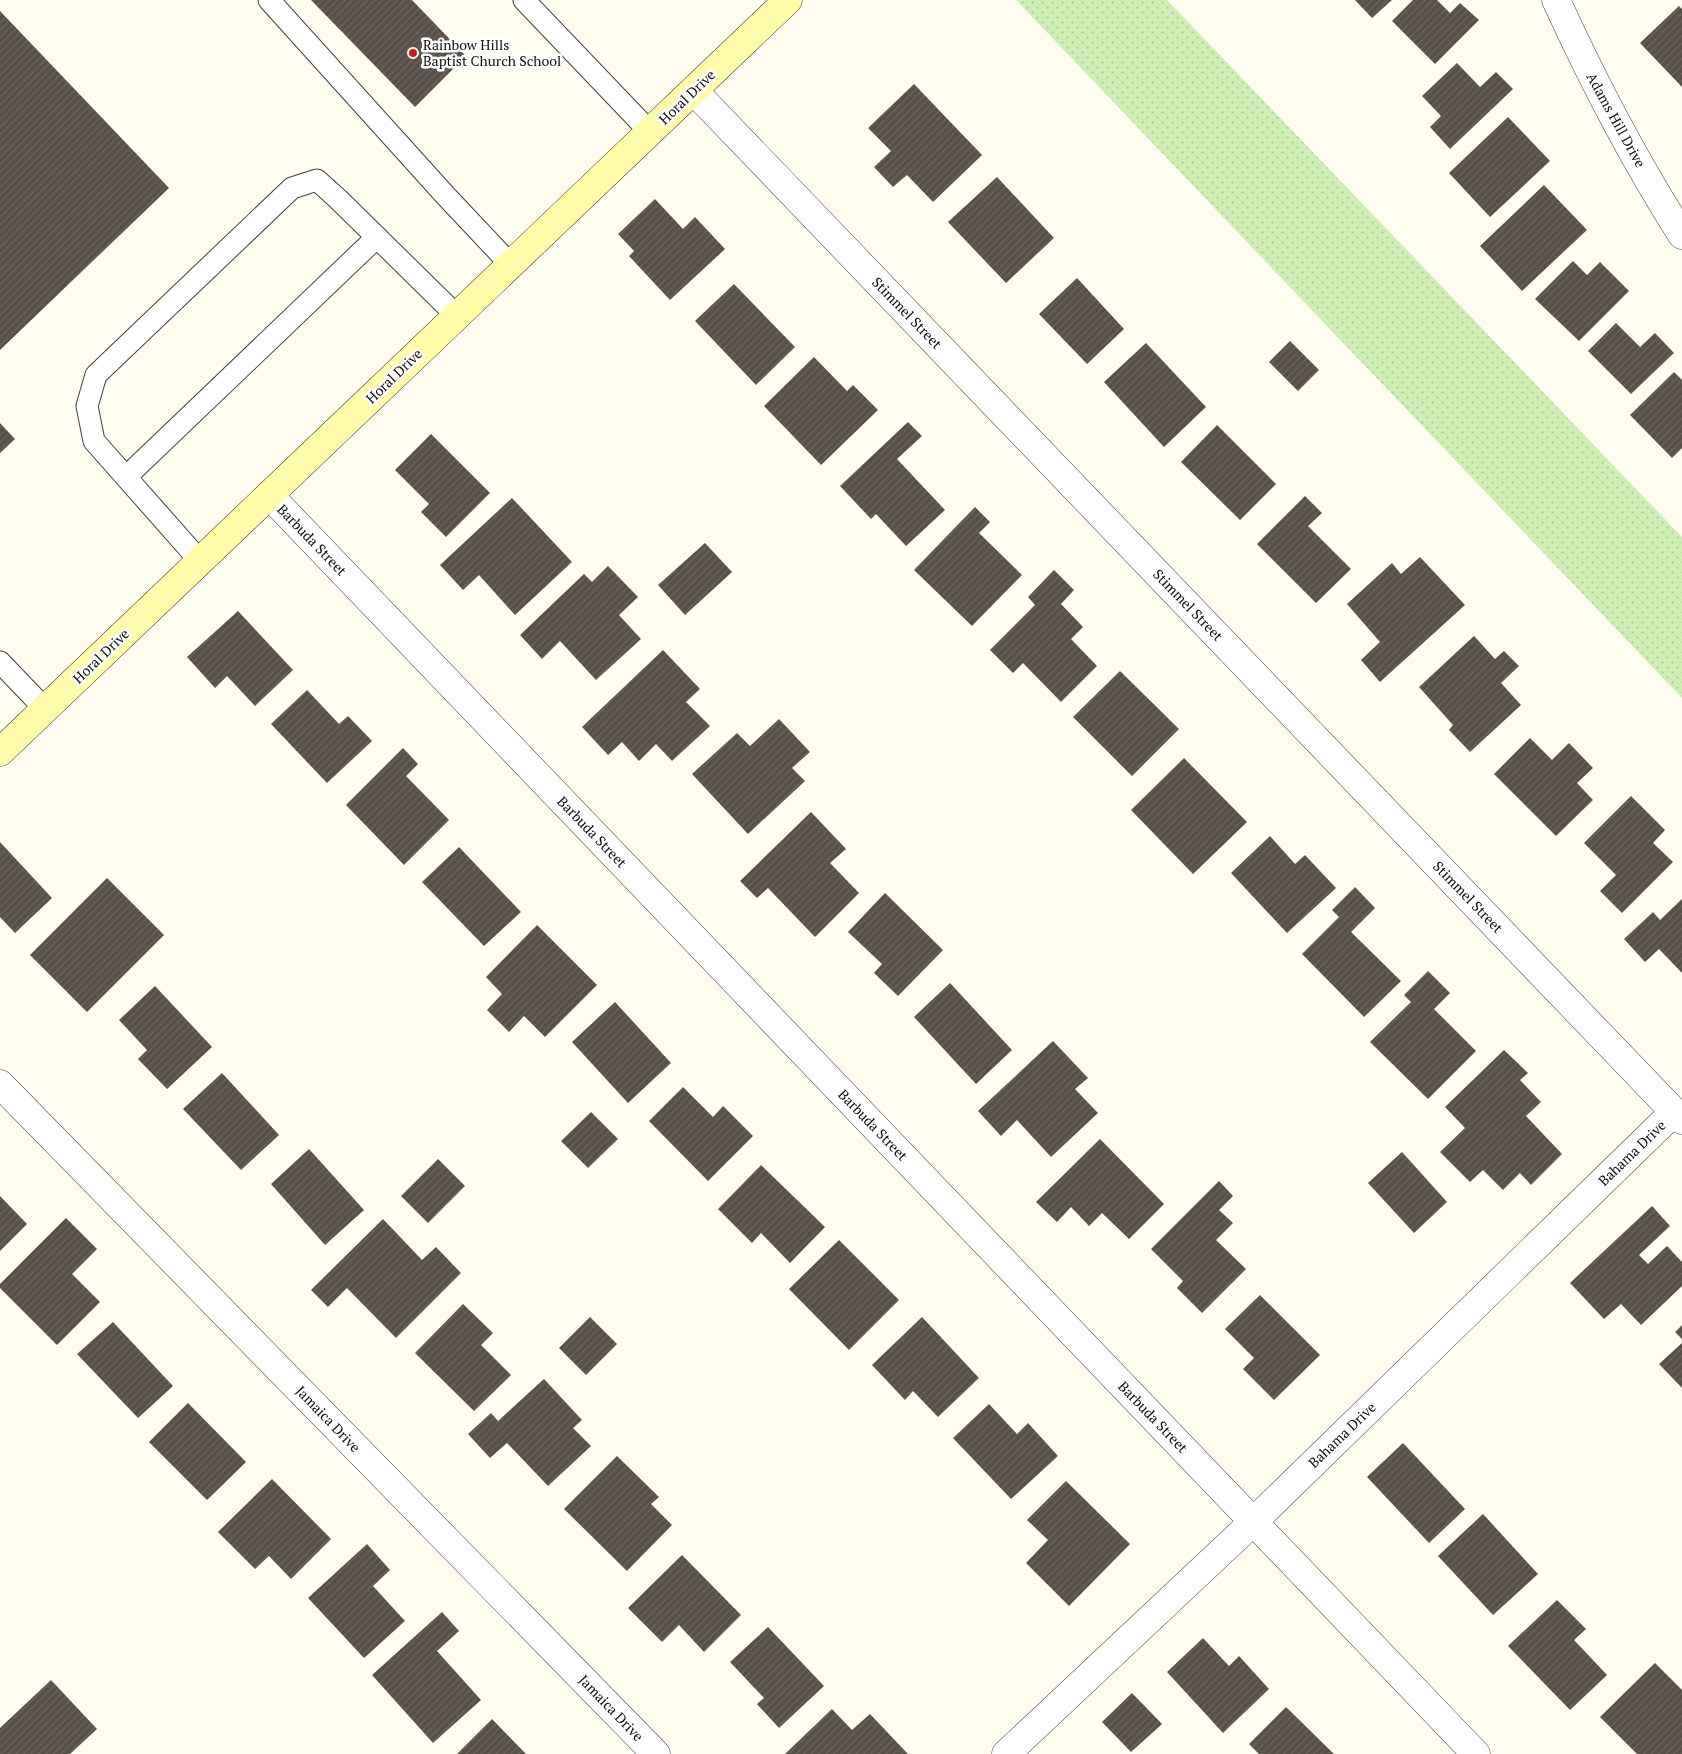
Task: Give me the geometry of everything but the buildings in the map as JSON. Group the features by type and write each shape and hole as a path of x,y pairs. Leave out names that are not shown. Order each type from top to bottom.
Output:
{"street":[{"name":"Horal Drive","path":"0,752 788,0"},
{"name":"Adams Hill Drive","path":"1556,0 1584,62 1623,136 1681,231"},
{"name":"Stimmel Street","path":"694,91 1678,1116"},
{"name":"Barbuda Street","path":"269,495 1476,1754"},
{"name":"Jamaica Drive","path":"0,1084 656,1754"},
{"name":"Bahama Drive","path":"1006,1754 1253,1522 1678,1116"}],"lane":[{"path":"269,0 413,160 511,265"},
{"path":"524,0 650,132"},
{"path":"200,561 94,441 88,406 96,375 292,188 316,180 457,316"},
{"path":"126,477 377,237"},
{"path":"0,662 45,709"}],"green space":[{"path":"1016,0 1167,0 1682,537 1682,698"}],"place":[{"name":"Rainbow Hills Baptist Church School","path":"413,53"}]}
